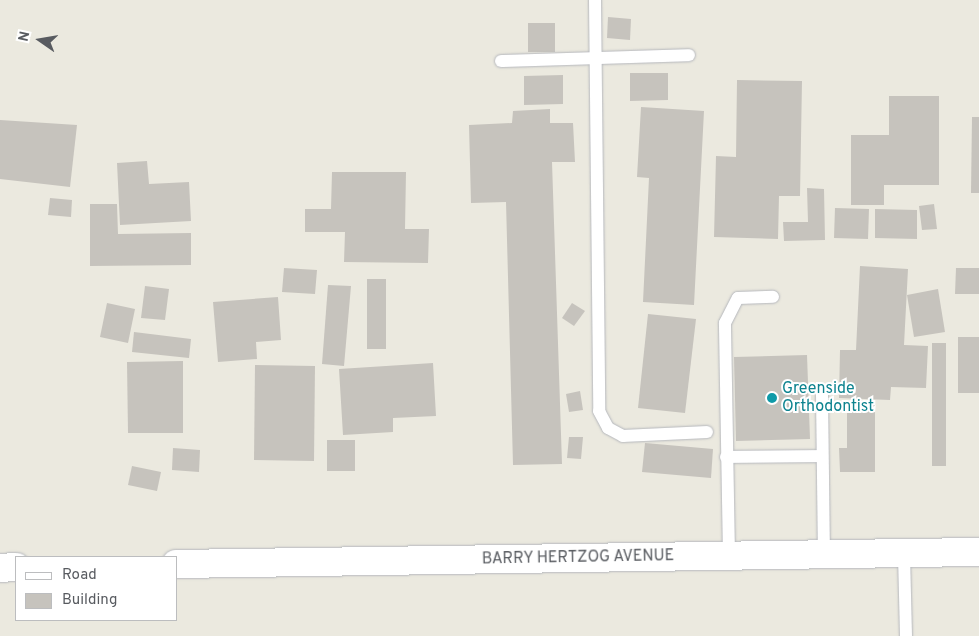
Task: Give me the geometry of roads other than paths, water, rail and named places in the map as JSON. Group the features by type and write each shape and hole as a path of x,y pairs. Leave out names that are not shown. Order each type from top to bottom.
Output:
{"main road":[{"name":"BARRY HERTZOG AVENUE","path":"178,564 979,552"},
{"path":"0,568 15,567"}],"lane":[{"path":"595,0 599,410 608,428 623,436 707,432"},
{"path":"501,61 689,55"},
{"path":"729,556 725,322 738,298 773,297"},
{"path":"822,395 824,555"},
{"path":"726,457 822,456"},
{"path":"904,554 906,636"}],"place":[{"name":"Greenside Orthodontist","path":"772,398"}]}
